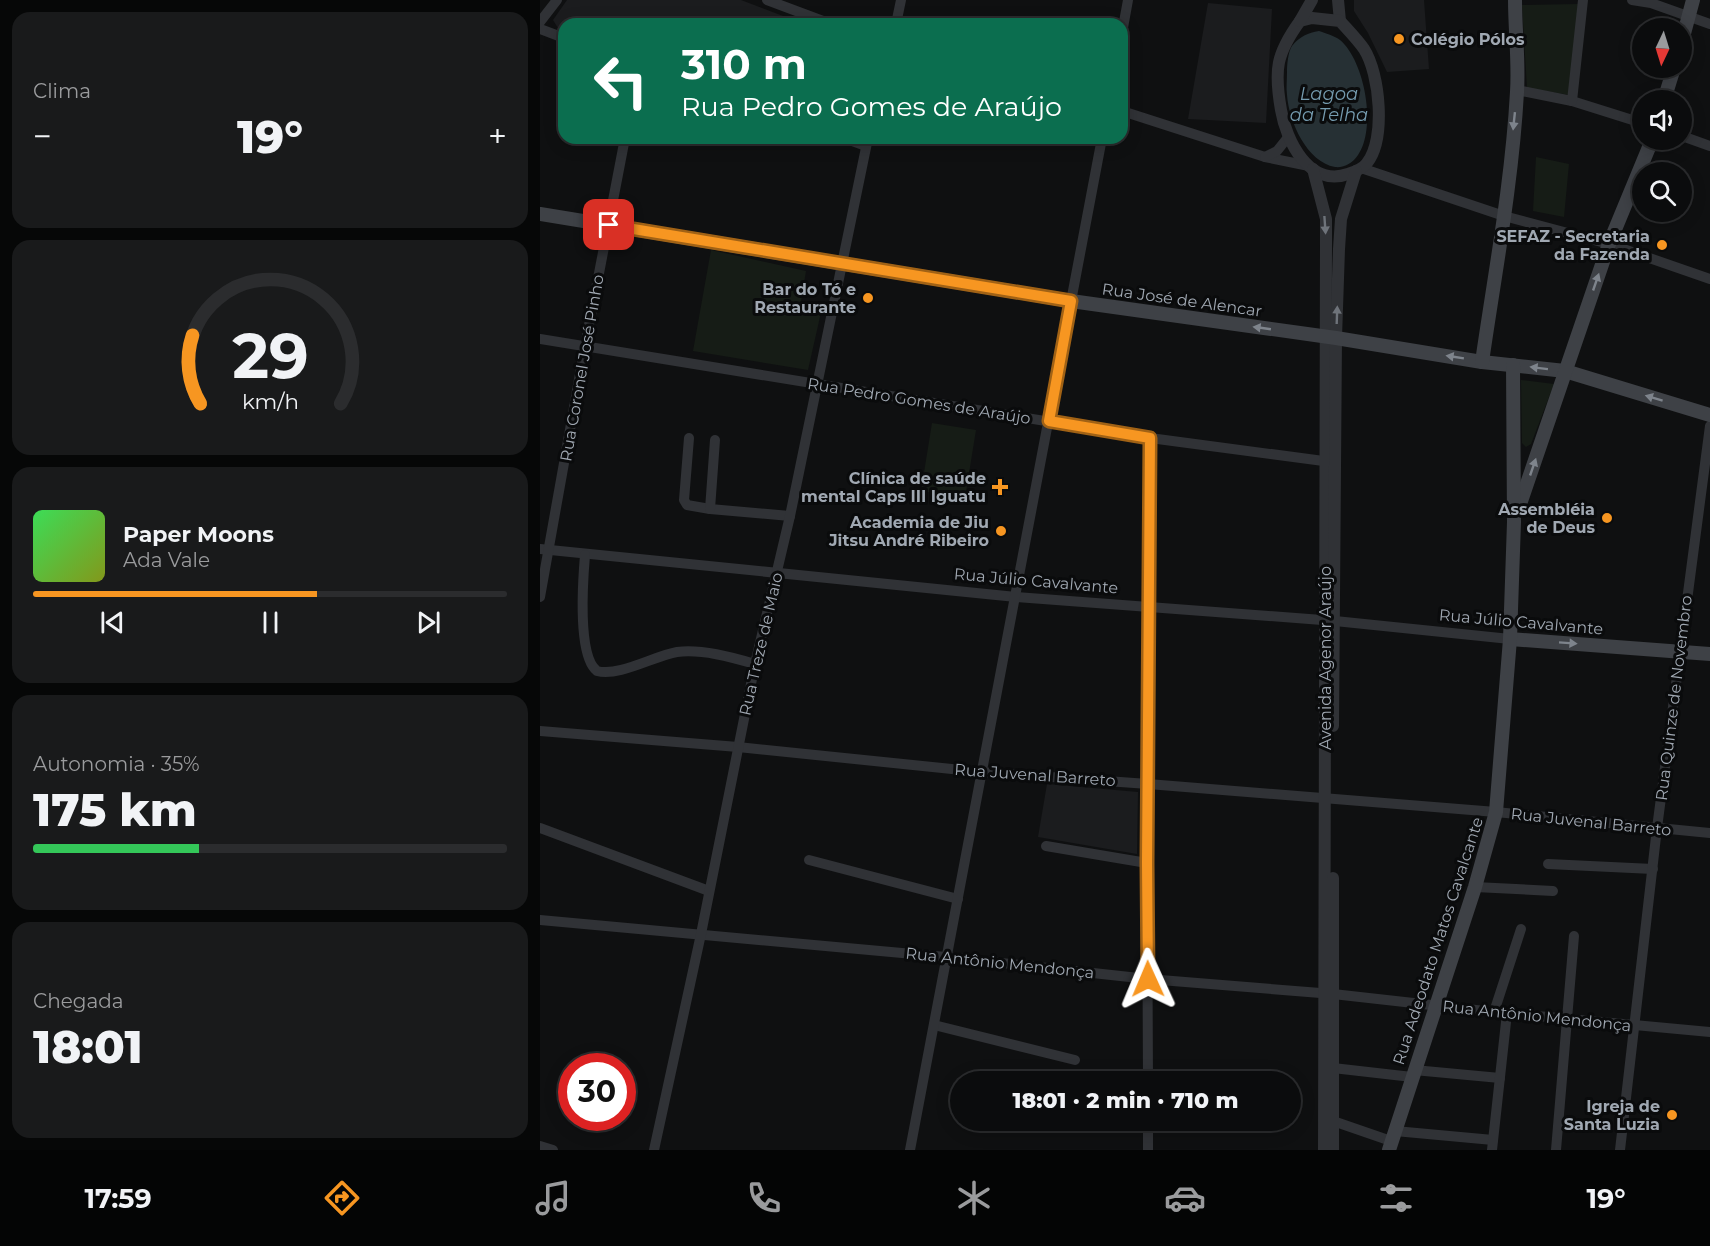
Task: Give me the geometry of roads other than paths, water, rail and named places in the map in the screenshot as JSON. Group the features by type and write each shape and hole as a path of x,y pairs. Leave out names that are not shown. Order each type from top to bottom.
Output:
{"main road":[{"path":"1482,362 1504,216 1517,90 1515,0"},
{"path":"1689,17 1693,0"},
{"name":"Rua Adeodato Matos Cavalcante","path":"1514,522 1609,244 1648,150"},
{"name":"Rua José de Alencar","path":"540,214 1071,301 1482,362 1565,371 1710,415"},
{"name":"Rua Adeodato Matos Cavalcante","path":"1392,1141 1475,887 1496,812 1510,639 1514,522 1513,366"},
{"name":"Rua Júlio Cavalvante","path":"1510,639 1710,654"}],"street":[{"path":"540,22 557,0"},
{"path":"767,0 815,18"},
{"path":"897,18 901,0"},
{"path":"1125,18 1128,0"},
{"name":"Avenida Agenor Araújo","path":"1312,0 1287,38 1278,59 1282,116 1298,156 1311,167 1326,219 1330,338 1330,621 1328,994 1324,1150"},
{"path":"1300,21 1321,18 1340,21 1338,0"},
{"path":"1572,101 1582,0"},
{"path":"1632,0 1651,3 1710,24"},
{"name":"Avenida Agenor Araújo","path":"1330,338 1341,219 1359,170 1368,163 1377,138 1380,114 1378,92 1365,51 1340,21"},
{"path":"540,29 558,36"},
{"path":"1517,90 1572,101 1632,120"},
{"path":"1128,113 1264,157 1311,167 1333,176 1343,176 1359,170 1504,216 1609,244 1710,279"},
{"path":"1264,157 1277,151 1289,136"},
{"path":"1692,140 1710,146"},
{"name":"Rua Coronel José Pinho","path":"540,597 545,550 625,144"},
{"name":"Rua Treze de Maio","path":"654,1150 701,934 755,664 818,385 867,144"},
{"path":"910,1150 1101,144"},
{"name":"Rua Pedro Gomes de Araújo","path":"540,339 1150,438 1330,462"},
{"name":"Rua Quinze de Novembro","path":"1620,1150 1657,828 1710,426"},
{"path":"689,438 684,500 691,507 790,516"},
{"path":"1148,1071 1150,438"},
{"path":"710,509 715,440"},
{"name":"Rua Júlio Cavalvante","path":"545,550 1016,597 1330,621 1510,639"},
{"path":"585,555 582,613 590,663 597,671 613,671 666,654 688,652 755,664"},
{"name":"Rua Juvenal Barreto","path":"540,731 738,747 981,772 1496,812 1710,833"},
{"path":"540,828 709,891"},
{"path":"1046,846 1147,863"},
{"path":"809,860 958,899"},
{"path":"1548,864 1653,869"},
{"path":"1475,887 1553,891"},
{"name":"Rua Antônio Mendonça","path":"540,920 946,957 1148,979 1328,994 1710,1032"},
{"path":"1494,1012 1521,929"},
{"path":"1556,1150 1574,936"},
{"name":"Avenida Agenor Araújo","path":"1328,994 1333,1068 1333,1150"},
{"path":"1333,1121 1392,1141 1493,1145 1507,1013"},
{"path":"934,1025 1075,1060"},
{"path":"1333,1068 1500,1078"},
{"path":"1148,1131 1148,1150"},
{"path":"540,1146 553,1150"}],"water":[{"name":"Lagoa da Telha","path":"1319,31 1340,40 1349,50 1362,79 1366,96 1367,129 1364,143 1354,160 1342,167 1325,164 1308,149 1301,139 1288,106 1287,69 1291,49 1301,37"}],"place":[{"name":"Colégio Pólos","path":"1399,39"},
{"name":"SEFAZ - Secretaria da Fazenda","path":"1662,245"},
{"name":"Bar do Tó e Restaurante","path":"868,298"},
{"name":"Clínica de saúde mental Caps III Iguatu","path":"1000,487"},
{"name":"Assembléia de Deus","path":"1607,518"},
{"name":"Academia de Jiu Jitsu André Ribeiro","path":"1001,531"},
{"name":"Igreja de Santa Luzia","path":"1672,1115"}]}
